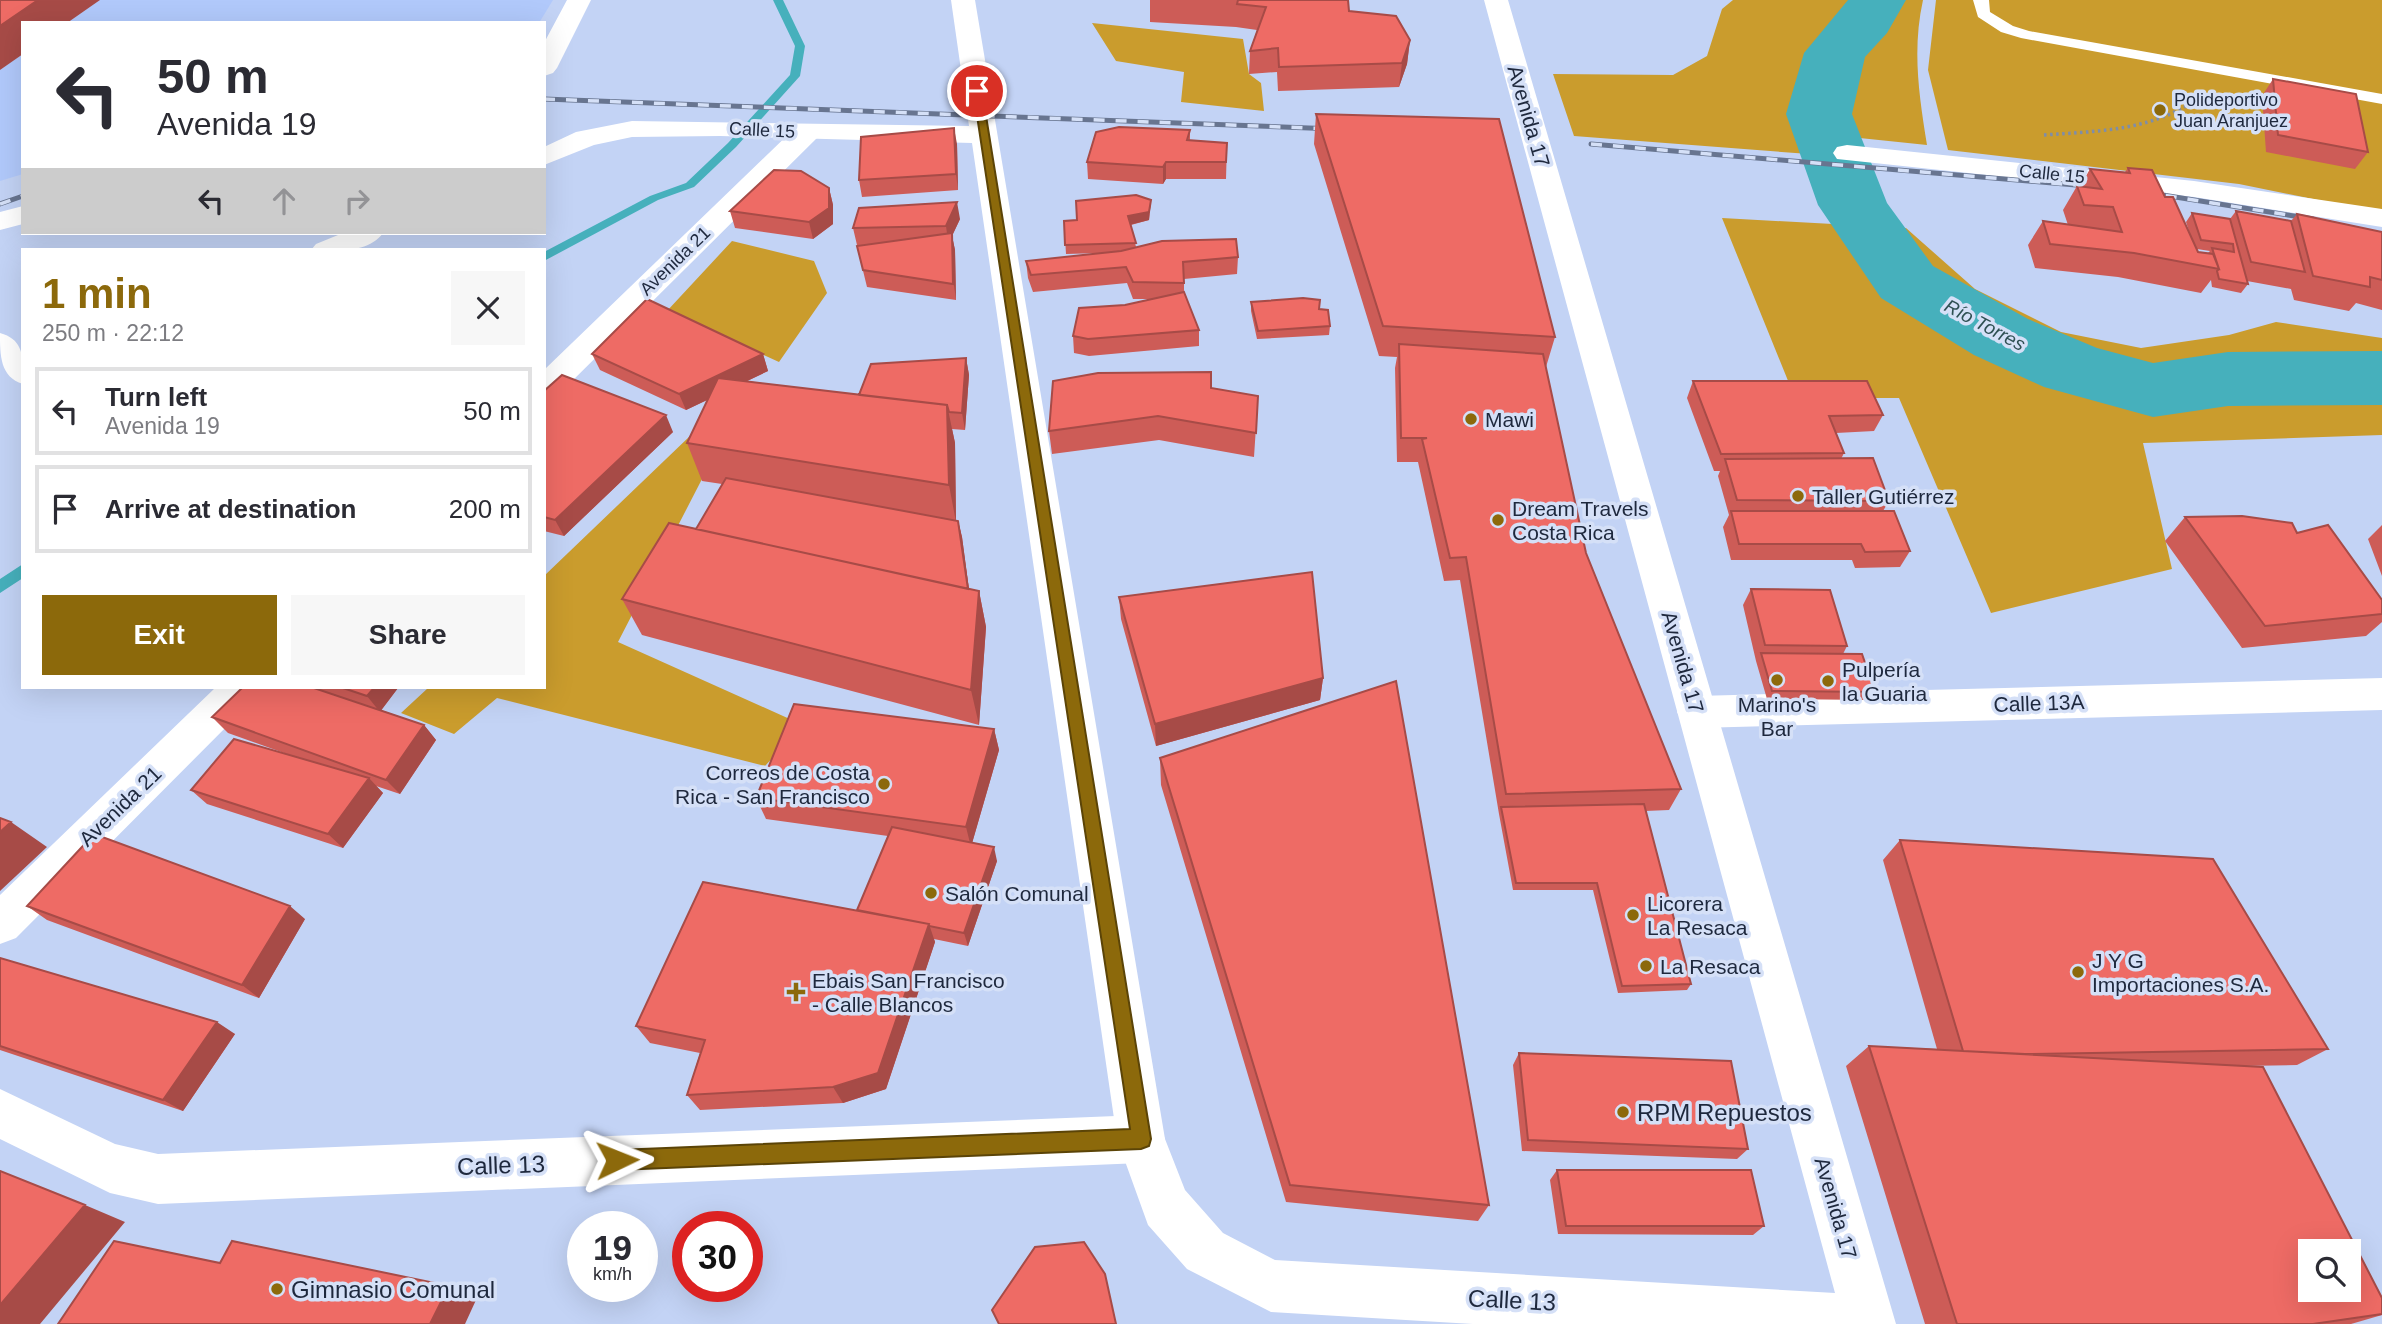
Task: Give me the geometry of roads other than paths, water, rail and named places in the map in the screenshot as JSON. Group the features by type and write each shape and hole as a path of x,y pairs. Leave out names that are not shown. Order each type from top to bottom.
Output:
{"street":[{"path":"546,64 579,0"},
{"path":"963,0 1141,1139"},
{"name":"Avenida 17","path":"1496,0 1869,1323"},
{"name":"Calle 15","path":"546,156 586,138 632,129 720,128 986,135"},
{"name":"Avenida 21","path":"546,388 804,132"},
{"name":"Calle 15","path":"1847,153 2194,189 2382,218"},
{"path":"0,221 21,216"},
{"path":"331,248 363,235"},
{"path":"0,343 21,370"},
{"path":"0,388 21,379"},
{"name":"Avenida 21","path":"0,924 239,689"},
{"name":"Calle 13A","path":"1697,712 2382,694"},
{"name":"Calle 13","path":"0,1113 110,1168 158,1179 1141,1139 1166,1207 1205,1251 1271,1286 1869,1323"}],"lane":[{"path":"1981,0 1983,14 2007,29 2382,99"}],"waterway":[{"path":"546,256 654,198 690,185 732,145 795,76 800,46 778,0"},
{"name":"Río Torres","path":"1877,0 1866,20 1835,53 1819,114 1853,205 1907,282 2001,337 2072,368 2153,390 2228,379 2382,378"},
{"path":"0,587 21,571"}],"railway":[{"path":"546,99 1335,129"},
{"path":"1591,144 2099,187"},
{"path":"2144,192 2313,219"},
{"path":"0,204 21,197"}],"place":[{"name":"Polideportivo Juan Aranjuez","path":"2160,110"},
{"name":"Mawi","path":"1471,419"},
{"name":"Taller Gutiérrez","path":"1798,496"},
{"name":"Dream Travels Costa Rica","path":"1498,520"},
{"name":"Marino's Bar","path":"1777,680"},
{"name":"Pulpería la Guaria","path":"1828,681"},
{"name":"Correos de Costa Rica - San Francisco","path":"884,784"},
{"name":"Salón Comunal","path":"931,893"},
{"name":"Licorera La Resaca","path":"1633,915"},
{"name":"La Resaca","path":"1646,966"},
{"name":"J Y G Importaciones S.A.","path":"2078,972"},
{"name":"Ebais San Francisco - Calle Blancos","path":"796,992"},
{"name":"RPM Repuestos","path":"1623,1112"},
{"name":"Gimnasio Comunal","path":"277,1289"}]}
